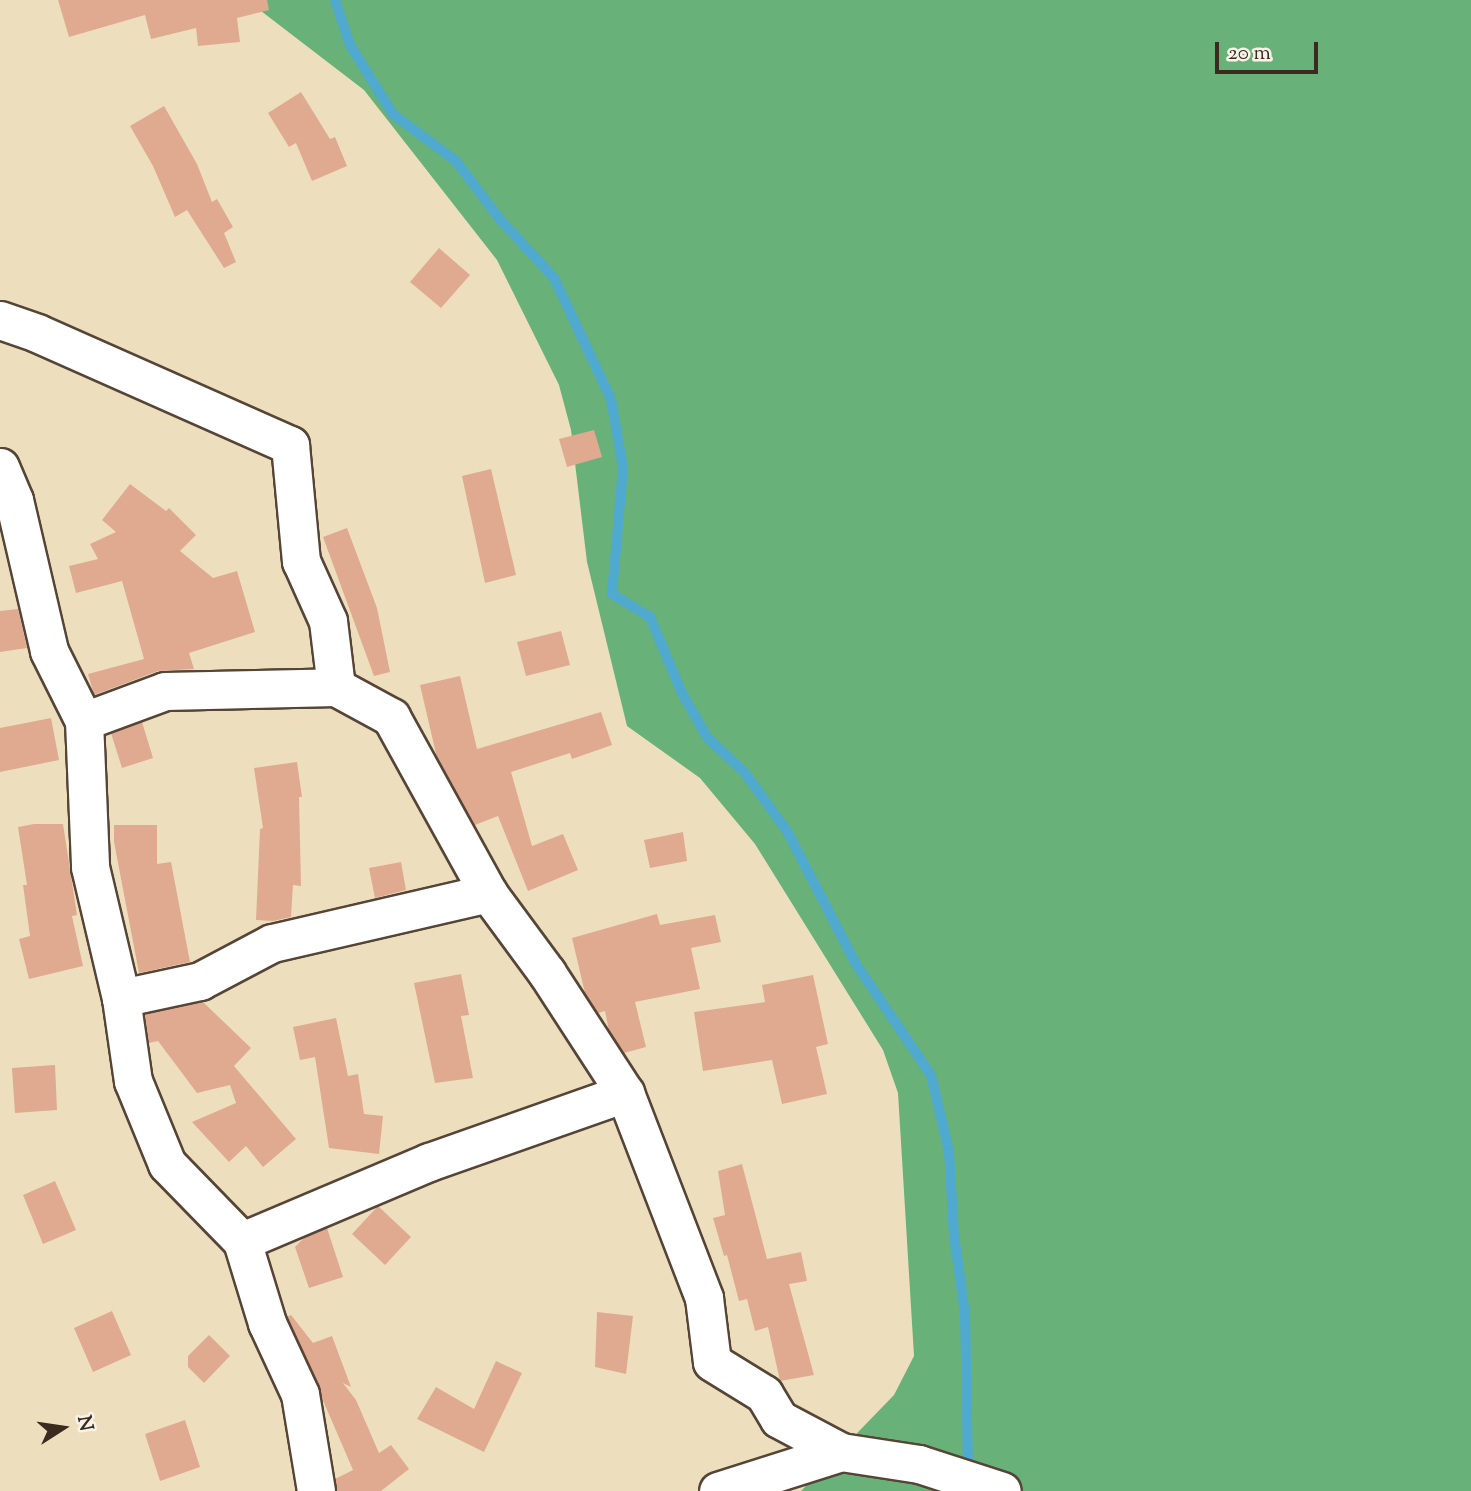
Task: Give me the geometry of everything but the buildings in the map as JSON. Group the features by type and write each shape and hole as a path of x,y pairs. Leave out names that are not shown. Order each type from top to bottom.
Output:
{"street":[{"path":"0,320 37,332 290,445 301,561 328,621 336,687"},
{"path":"0,467 13,500 49,651 84,721 90,867 121,998 133,1081 167,1164 242,1241 267,1323 300,1394 316,1491"},
{"path":"84,721 165,691 336,687 391,717 488,892 547,973 625,1093 704,1298 712,1362 764,1394 779,1419 841,1452 919,1464 1002,1491"},
{"path":"121,998 200,981 272,943 488,892"},
{"path":"242,1241 429,1162 625,1093"},
{"path":"718,1491 841,1452"}],"green space":[{"path":"262,0 1471,0 1471,1491 801,1491 894,1395 914,1356 898,1093 883,1050 755,844 700,778 627,726 587,562 571,430 559,385 497,260 364,90 261,11"}],"waterway":[{"path":"335,0 350,45 393,114 456,161 499,218 554,278 611,399 623,468 612,594 650,617 682,693 707,737 745,773 787,831 856,964 931,1075 949,1152 954,1235 965,1313 968,1474"}]}
